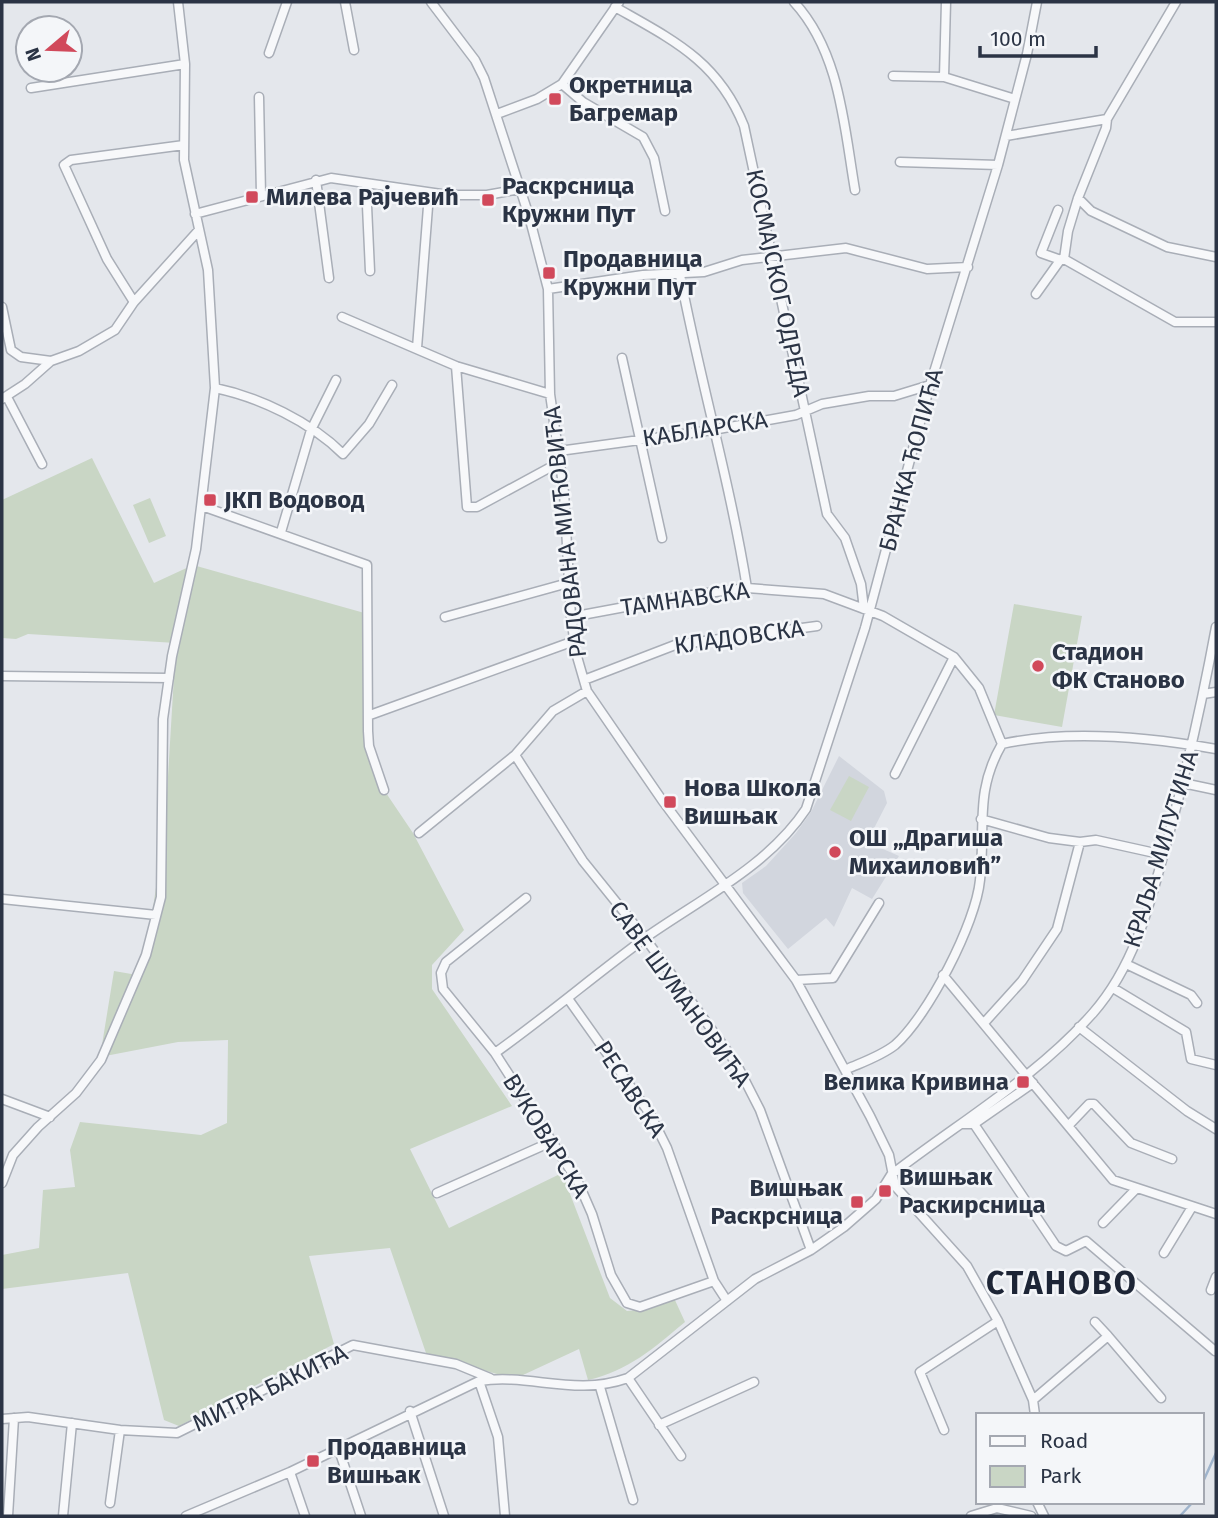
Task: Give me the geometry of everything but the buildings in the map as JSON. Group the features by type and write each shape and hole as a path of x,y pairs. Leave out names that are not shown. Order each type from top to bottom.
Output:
{"street":[{"path":"2,1183 13,1155 76,1093 101,1060 146,955 161,897 163,719 193,565 215,388 209,283 186,179 185,64 178,2"},
{"path":"269,53 288,2"},
{"path":"345,2 354,50"},
{"name":"РАДОВАНА МИЋОВИЋА","path":"431,2 475,60 497,114 548,289 550,394 560,462 571,617 574,641 587,691 662,800 796,980 847,1069 889,1155 891,1175 900,1193 967,1266 998,1321 1033,1400 1035,1413"},
{"path":"794,2 816,29 825,51 836,85 855,190"},
{"path":"944,77 946,2"},
{"path":"1036,294 1061,259 1078,198 1106,128 1107,119 1176,2"},
{"path":"497,114 537,99 562,84 617,4"},
{"name":"КОСМАЈСКОГ ОДРЕДА","path":"617,4 708,66 729,92 744,126 827,514 845,538 867,610"},
{"name":"БРАНКА ЋОПИЋА","path":"495,1054 569,1000 645,938 725,883 778,842 806,809 867,610 930,385 998,165 1015,99 1034,4"},
{"path":"32,88 185,64"},
{"path":"893,76 944,77 1015,99"},
{"path":"562,84 583,102 643,137 654,158 665,211"},
{"path":"259,97 261,195"},
{"path":"1006,136 1107,119"},
{"path":"134,302 122,286 96,237 64,165 184,145"},
{"path":"900,162 998,165"},
{"path":"195,214 316,180 351,179 429,194 487,195 520,189"},
{"path":"316,180 329,278"},
{"path":"366,184 370,271"},
{"path":"417,348 429,194"},
{"path":"1078,198 1091,211 1167,247 1216,257"},
{"path":"1058,210 1041,253 1061,259 1175,322 1216,322"},
{"path":"42,464 4,398 51,361 79,351 115,330 134,302 199,230"},
{"path":"548,289 643,275 680,275 772,256 846,247 927,269 968,267"},
{"path":"680,275 713,430 735,513 747,588"},
{"path":"2,307 11,350 21,357 51,361"},
{"path":"342,317 456,366 550,394"},
{"path":"622,358 638,440 662,538"},
{"path":"456,366 467,507 477,507 560,462"},
{"path":"281,532 311,430 336,380"},
{"path":"215,388 252,398 311,430 343,454 369,424 392,385"},
{"name":"КАБЛАРСКА","path":"559,452 713,430 804,411 822,404 899,395 930,385"},
{"path":"202,506 281,532 367,565 369,746 384,790"},
{"path":"445,617 568,583"},
{"name":"ТАМНАВСКА","path":"571,617 684,596 747,588 824,594 867,610 954,657 979,688 1002,744"},
{"name":"КЛАДОВСКА","path":"584,680 675,645 817,626"},
{"name":"КРАЉА МИЛУТИНА","path":"600,1387 628,1377 755,1279 811,1250 866,1208 880,1194 891,1175 1026,1074 1079,1027 1112,988 1126,964 1143,922 1164,855 1192,745 1216,627"},
{"path":"370,715 574,641"},
{"path":"895,775 954,657"},
{"path":"2,676 169,678"},
{"path":"419,833 515,755 553,711 587,691"},
{"path":"1203,694 1216,692"},
{"path":"847,1069 878,1056 907,1033 943,975 977,901 986,776 1002,744 1030,738 1074,737 1216,749"},
{"name":"САВЕ ШУМАНОВИЋА","path":"515,755 583,861 645,938 736,1063 760,1110 811,1250"},
{"path":"1183,783 1216,790"},
{"path":"981,819 1039,836 1080,842 1096,840 1164,855"},
{"path":"984,1023 1022,981 1056,929 1080,842"},
{"name":"ВУКОВАРСКА","path":"526,898 446,962 440,983 495,1054 578,1182 592,1214 611,1275 627,1304 640,1307 715,1281"},
{"path":"2,899 156,915"},
{"path":"796,980 833,978 880,903"},
{"path":"1126,964 1191,995 1197,1003"},
{"path":"943,975 1114,1180 1216,1214"},
{"path":"1112,988 1186,1032 1191,1059 1216,1065"},
{"name":"РЕСАВСКА","path":"569,1000 650,1114 667,1148 715,1281 727,1301"},
{"path":"1079,1027 1187,1111 1216,1129"},
{"path":"961,1124 974,1124 1034,1083"},
{"path":"2,1099 50,1117"},
{"path":"1069,1125 1089,1104 1094,1104 1131,1143 1172,1159"},
{"path":"974,1124 1056,1246 1063,1251 1069,1251 1086,1241 1215,1351"},
{"path":"437,1193 551,1142"},
{"path":"1103,1223 1136,1189"},
{"path":"1164,1253 1192,1207"},
{"path":"1211,1290 1216,1277"},
{"path":"944,1430 920,1373 998,1321"},
{"path":"1095,1322 1161,1398"},
{"path":"1033,1400 1108,1336"},
{"name":"МИТРА БАКИЋА","path":"2,1419 177,1433 353,1345 456,1364 492,1379"},
{"path":"628,1377 681,1456"},
{"path":"186,1516 290,1472 410,1411 479,1381 492,1379 600,1387 634,1500"},
{"path":"479,1381 498,1437 505,1516"},
{"path":"659,1424 754,1382"},
{"path":"410,1411 444,1516"},
{"path":"8,1516 14,1418"},
{"path":"63,1516 72,1423"},
{"path":"110,1503 120,1430"},
{"path":"338,1447 361,1516"},
{"path":"290,1472 305,1516"},
{"path":"971,1516 997,1508 1031,1516"}],"shaded area":[{"name":"ОШ „Драгиша Михаиловић”","path":"839,756 884,791 887,803 867,842 899,856 872,899 852,888 834,927 826,918 788,949 743,893 742,883 766,866 796,833 811,812"}],"green space":[{"path":"92,458 154,583 193,565 368,614 368,731 384,790 413,833 464,930 432,965 432,989 512,1106 410,1149 449,1228 562,1173 610,1298 627,1311 649,1309 674,1298 685,1322 628,1365 588,1380 579,1349 523,1375 507,1377 426,1353 390,1248 309,1256 334,1344 179,1426 164,1420 128,1273 2,1289 2,1255 39,1248 43,1190 75,1187 70,1150 80,1122 201,1135 227,1123 228,1040 178,1042 100,1057 114,971 143,976 165,826 176,643 28,634 16,639 2,638 2,500"},
{"path":"150,498 166,536 149,543 133,505"},
{"name":"Стадион ФК Станово","path":"1014,604 1082,616 1062,727 994,715"},
{"path":"849,776 869,787 851,821 830,810"}],"waterway":[{"path":"1204,1480 1216,1453"},
{"path":"1180,1516 1191,1504"}],"place":[{"name":"Окретница Багремар","path":"555,99"},
{"name":"Милева Рајчевић","path":"252,197"},
{"name":"Раскрсница Кружни Пут","path":"488,200"},
{"name":"Продавница Кружни Пут","path":"549,273"},
{"name":"ЈКП Водовод","path":"210,500"},
{"name":"Стадион ФК Станово","path":"1038,666"},
{"name":"Нова Школа Вишњак","path":"670,802"},
{"name":"ОШ „Драгиша Михаиловић”","path":"835,852"},
{"name":"Велика Кривина","path":"1023,1082"},
{"name":"Вишњак Раскирсница","path":"885,1191"},
{"name":"Вишњак Раскрсница","path":"857,1202"},
{"name":"Продавница Вишњак","path":"313,1461"}],"district":[{"name":"СТАНОВО","path":"1062,1283"}]}
